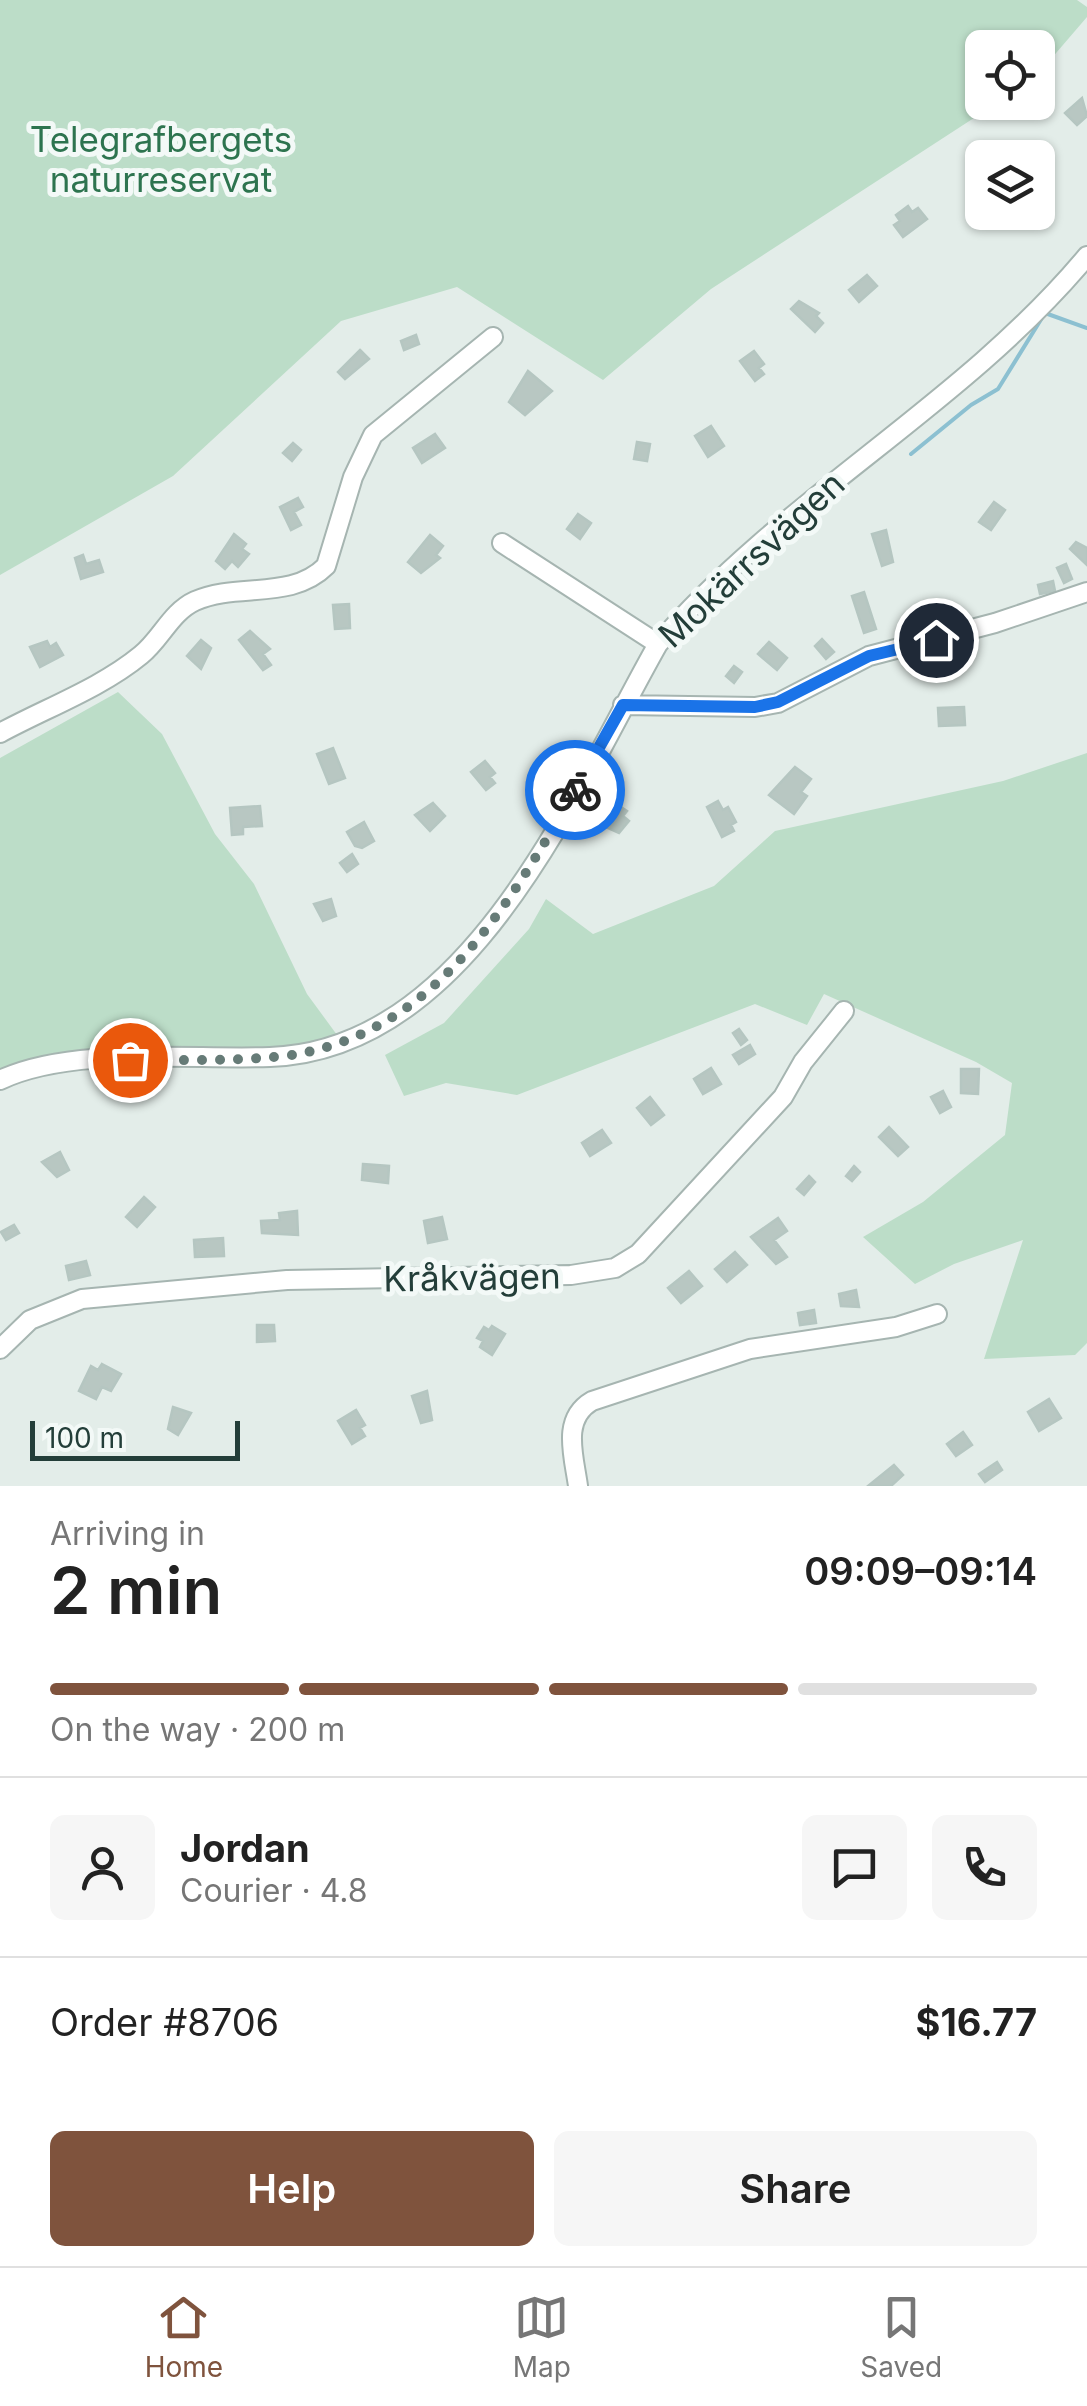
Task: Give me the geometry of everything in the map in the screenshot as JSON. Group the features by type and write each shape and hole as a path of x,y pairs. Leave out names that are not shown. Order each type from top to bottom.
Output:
{"street":[{"name":"Mokärrsvägen","path":"0,1080 58,1062 277,1057 326,1047 399,1014 444,978 507,906 658,644 687,610 808,500 1006,340 1087,256"},
{"path":"0,733 133,661 190,604 223,593 287,586 317,575 326,566 353,477 373,435 493,337"},
{"path":"502,543 658,644"},
{"path":"623,705 755,707 778,702 869,656 995,624 1087,592"},
{"name":"Kråkvägen","path":"0,1349 30,1320 82,1299 269,1282 571,1275 615,1268 656,1235 772,1111 844,1011"},
{"path":"578,1486 573,1422 580,1408 592,1401 750,1349 896,1327 936,1314"}],"green space":[{"name":"Telegrafbergets naturreservat","path":"0,0 1077,0 1087,7 1087,17 1055,54 1055,30 965,30 965,120 971,120 711,289 603,380 457,287 341,321 173,476 0,575"},
{"path":"118,692 162,734 215,834 254,884 307,994 340,1039 277,1053 183,1057 100,1049 0,1072 0,758"},
{"path":"1087,753 1087,1343 1075,1355 984,1359 1023,1240 954,1264 915,1284 863,1237 923,1202 1005,1135 1012,1083 976,1062 824,994 807,1025 755,1004 517,1095 446,1083 404,1096 385,1055 444,1023 529,929 546,899 593,934 714,886 775,831 1003,781"}],"building":[{"path":"1082,98 1087,116 1077,125 1065,113"},
{"path":"908,206 912,212 918,208 927,219 903,237 894,225 900,221 896,215"},
{"path":"867,275 877,286 859,302 849,290"},
{"path":"799,301 819,313 816,316 823,323 815,332 791,309"},
{"path":"416,335 419,344 404,350 401,341"},
{"path":"360,350 369,359 345,379 338,372"},
{"path":"754,351 764,364 759,368 764,374 755,381 740,361"},
{"path":"528,371 552,391 525,415 509,402"},
{"path":"711,426 724,446 708,457 695,436"},
{"path":"435,434 445,448 422,463 413,448"},
{"path":"637,442 650,444 647,461 634,459"},
{"path":"293,443 301,450 292,461 283,453"},
{"path":"298,498 303,507 294,512 301,525 291,530 280,507"},
{"path":"994,502 1005,510 991,530 979,522"},
{"path":"578,514 591,523 580,539 567,529"},
{"path":"886,530 893,562 882,566 872,534"},
{"path":"234,534 246,544 242,549 249,554 238,567 232,561 225,569 216,561"},
{"path":"430,535 443,546 436,555 440,558 421,573 408,562"},
{"path":"1076,542 1087,548 1087,565 1070,549"},
{"path":"83,555 86,564 99,560 103,572 81,579 75,558"},
{"path":"1066,564 1072,579 1064,583 1057,568"},
{"path":"1053,581 1055,591 1040,594 1038,585"},
{"path":"864,592 876,629 864,633 852,596"},
{"path":"349,604 350,628 335,629 333,605"},
{"path":"250,631 270,649 263,654 271,665 263,670 239,640"},
{"path":"822,639 834,652 826,659 815,646"},
{"path":"201,640 211,648 201,669 187,656"},
{"path":"47,641 50,647 56,643 63,655 40,667 30,647"},
{"path":"769,642 787,658 777,670 758,654"},
{"path":"734,666 742,672 734,683 726,676"},
{"path":"964,707 965,725 939,726 938,708"},
{"path":"333,748 345,778 329,784 317,754"},
{"path":"485,761 495,773 490,777 495,783 486,790 471,772"},
{"path":"795,767 811,779 801,792 807,796 794,814 769,795"},
{"path":"718,801 723,810 728,807 736,822 731,825 734,831 722,837 707,807"},
{"path":"433,803 445,816 430,831 415,815"},
{"path":"615,803 627,811 623,816 629,821 619,833 599,824"},
{"path":"260,806 262,826 243,827 243,834 232,835 230,808"},
{"path":"364,822 374,841 362,848 355,846 347,832"},
{"path":"352,854 358,864 347,872 340,863"},
{"path":"331,899 336,916 323,921 314,904"},
{"path":"739,1029 747,1040 741,1045 733,1033"},
{"path":"750,1045 755,1054 739,1064 733,1055"},
{"path":"711,1068 721,1084 703,1094 694,1079"},
{"path":"961,1069 979,1069 978,1094 961,1093"},
{"path":"943,1091 951,1107 940,1113 931,1097"},
{"path":"650,1097 664,1115 651,1125 637,1108"},
{"path":"889,1127 908,1147 898,1156 879,1137"},
{"path":"602,1130 611,1143 590,1156 582,1143"},
{"path":"60,1152 69,1170 57,1177 42,1162"},
{"path":"363,1164 389,1166 388,1183 362,1180"},
{"path":"854,1166 860,1172 852,1181 846,1176"},
{"path":"809,1176 815,1182 804,1195 797,1189"},
{"path":"144,1197 155,1207 137,1227 126,1217"},
{"path":"297,1211 298,1235 262,1233 261,1221 280,1220 279,1213"},
{"path":"442,1217 447,1239 428,1243 424,1221"},
{"path":"778,1218 787,1231 774,1240 787,1257 776,1264 751,1237"},
{"path":"14,1225 19,1233 6,1240 1,1232"},
{"path":"223,1238 224,1256 195,1257 194,1240"},
{"path":"735,1252 747,1265 727,1282 715,1269"},
{"path":"86,1261 90,1275 69,1280 66,1266"},
{"path":"689,1271 702,1286 681,1303 668,1288"},
{"path":"856,1290 859,1307 841,1306 839,1294"},
{"path":"814,1310 816,1323 800,1325 798,1313"},
{"path":"257,1325 274,1325 275,1341 257,1342"},
{"path":"492,1326 505,1334 492,1355 480,1347 483,1341 477,1338 484,1327 489,1330"},
{"path":"102,1364 121,1374 111,1391 102,1387 96,1399 79,1391 91,1366 98,1370"},
{"path":"427,1391 432,1420 421,1423 412,1396"},
{"path":"1049,1399 1061,1418 1039,1431 1028,1412"},
{"path":"173,1407 191,1413 178,1435 168,1429"},
{"path":"356,1410 365,1425 360,1428 365,1436 352,1444 338,1421"},
{"path":"963,1432 972,1445 956,1456 947,1444"},
{"path":"997,1462 1002,1470 985,1482 979,1474"},
{"path":"894,1465 903,1475 891,1486 868,1486"}],"waterway":[{"path":"911,454 971,405 998,389 1045,313 1087,328"}],"way so far":[{"path":"130,1060 277,1057 326,1047 388,1021 425,996 507,906 575,790"}],"route":[{"path":"575,790 623,705 755,707 798,694 869,656 936,640"}]}
